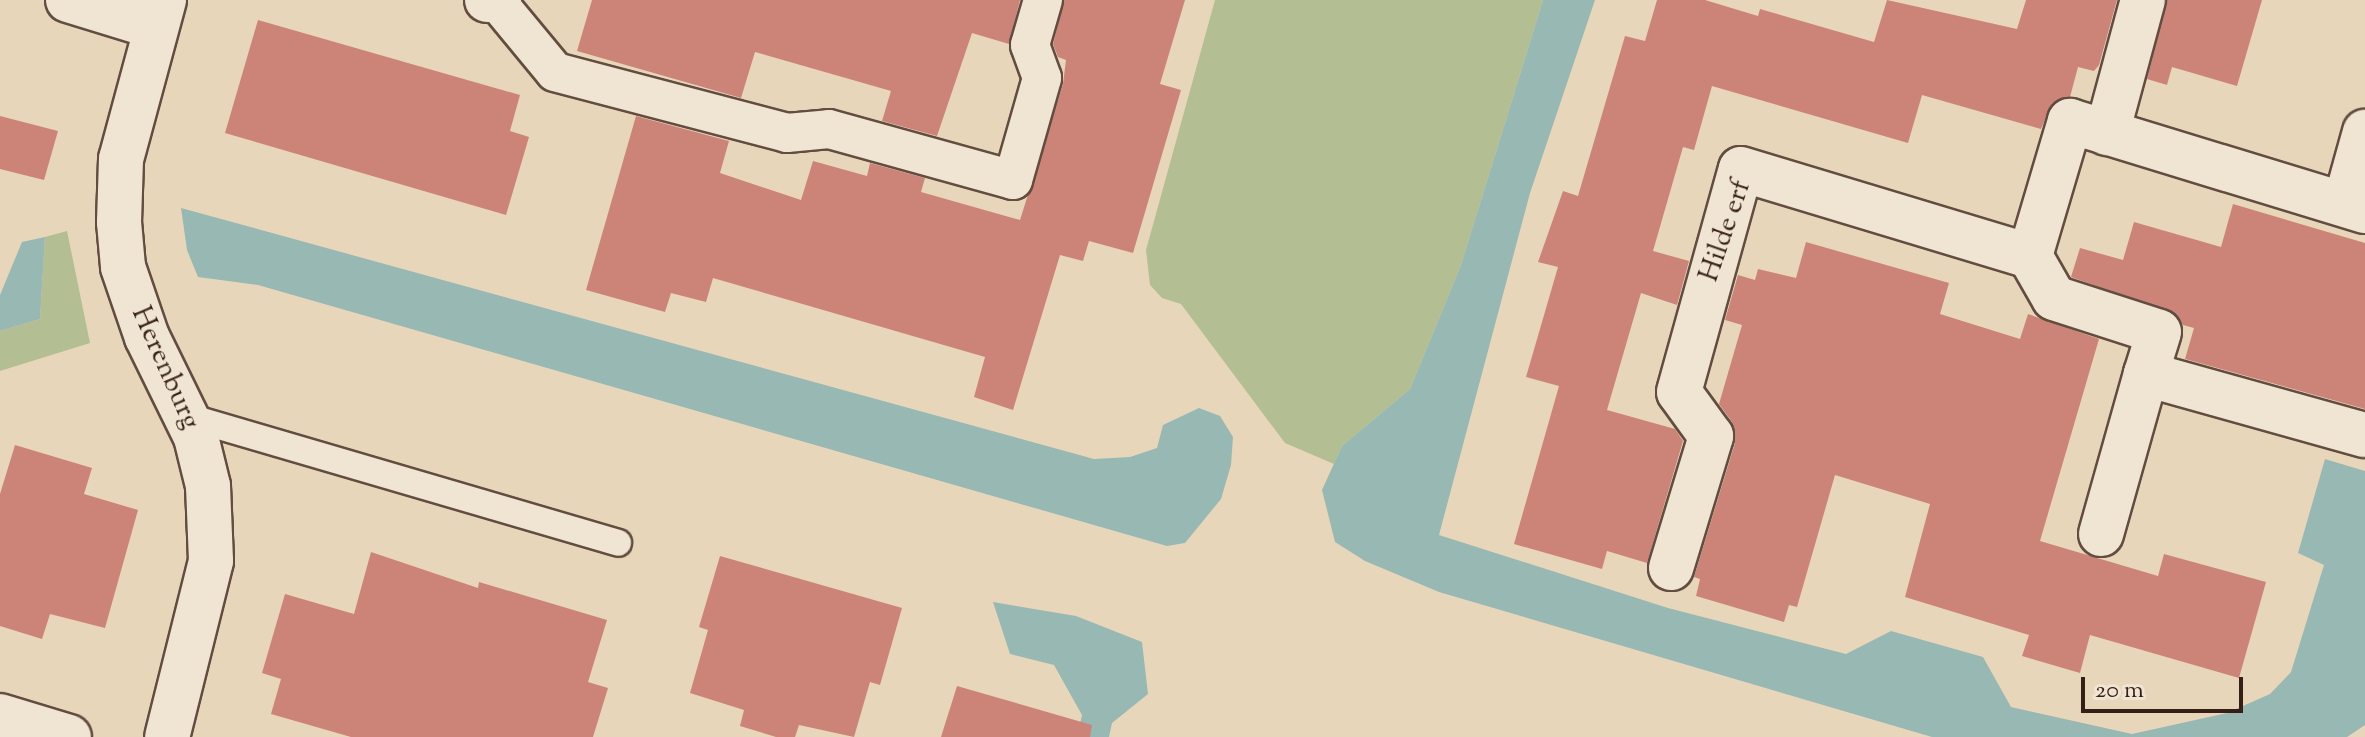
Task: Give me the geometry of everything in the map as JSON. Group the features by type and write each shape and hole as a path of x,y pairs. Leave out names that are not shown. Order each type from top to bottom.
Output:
{"street":[{"path":"68,0 160,14"},
{"path":"495,1 555,72 787,133 829,129 1013,180 1042,78 1030,45 1043,0"},
{"path":"2107,133 2143,0"},
{"name":"Herenburg","path":"160,14 121,159 120,237 123,267 147,337 188,417 208,486 211,561 167,737"},
{"path":"2101,534 2159,332 2054,298 2030,256 2070,121 2355,208 2365,132"},
{"name":"Hilde erf","path":"1671,568 1711,436 1679,392 1741,169 2030,256"},
{"path":"2146,374 2365,435"},
{"path":"0,716 69,737"}],"lane":[{"path":"188,417 618,543"}],"green space":[{"path":"1215,0 1543,0 1461,265 1410,389 1342,446 1334,464 1285,443 1181,304 1162,298 1150,285 1146,250"},
{"path":"67,231 90,343 0,371 0,331 40,319 45,237"}],"water":[{"path":"1543,0 1595,0 1530,193 1439,535 1668,608 1846,654 1891,631 1983,657 2011,707 2132,734 2227,713 2270,694 2291,672 2324,565 2298,553 2325,459 2365,471 2365,725 2347,737 1932,737 1439,592 1365,561 1335,542 1322,490 1342,446 1410,389 1461,265"},
{"path":"181,208 1094,459 1130,457 1157,448 1163,425 1199,408 1220,416 1233,437 1231,465 1221,499 1185,543 1167,546 258,285 198,277 187,250"},
{"path":"45,237 40,319 0,331 0,295 22,242"},
{"path":"993,602 1076,616 1142,642 1148,694 1112,723 1109,737 1077,737 1082,715 1054,665 1010,654"}],"building":[{"path":"592,0 1020,0 1009,44 972,33 937,136 882,121 891,91 755,52 741,98 577,51"},
{"path":"1064,0 1185,0 1160,84 1181,90 1133,253 1089,241 1083,261 1060,255 1013,410 974,397 985,357 713,278 706,302 671,293 665,312 586,290 636,116 729,141 720,173 801,200 813,161 867,176 870,163 925,178 921,192 1020,220 1063,84 1066,60 1058,57 1053,44"},
{"path":"1657,0 1705,0 1758,16 1760,9 1874,42 1887,0 2017,29 2026,0 2117,0 2099,65 2094,71 2078,67 2070,97 2052,103 2041,129 1922,95 1908,143 1712,86 1694,150 1683,147 1653,251 1689,261 1677,305 1641,293 1607,410 1675,429 1683,441 1647,563 1607,551 1602,569 1514,544 1559,386 1526,377 1558,267 1538,262 1563,191 1578,196 1625,36 1645,41"},
{"path":"2167,0 2262,0 2237,86 2172,67 2167,85 2147,79"},
{"path":"258,20 520,95 510,131 529,137 506,215 225,133"},
{"path":"0,116 58,131 44,180 0,169"},
{"path":"2233,204 2365,243 2365,409 2185,359 2194,328 2183,325 2177,315 2071,277 2080,248 2123,260 2134,222 2221,247"},
{"path":"1806,242 1949,283 1940,314 2020,339 2028,314 2099,339 2040,541 2158,576 2164,554 2266,582 2239,678 2090,635 2080,673 2022,656 2029,635 1905,597 1930,504 1835,475 1797,607 1789,605 1784,622 1696,596 1700,579 1694,577 1735,443 1732,422 1719,404 1742,325 1725,320 1738,275 1755,280 1758,269 1796,278"},
{"path":"15,445 92,468 84,494 138,510 105,628 50,614 42,639 0,626 0,494"},
{"path":"371,552 478,588 479,582 607,620 588,682 608,688 593,737 351,737 271,714 281,679 262,673 285,594 354,614"},
{"path":"720,556 902,608 880,685 870,682 854,737 799,725 795,737 776,737 740,726 744,710 690,693 708,630 699,627"},
{"path":"957,686 1092,725 1090,737 941,737"}]}
